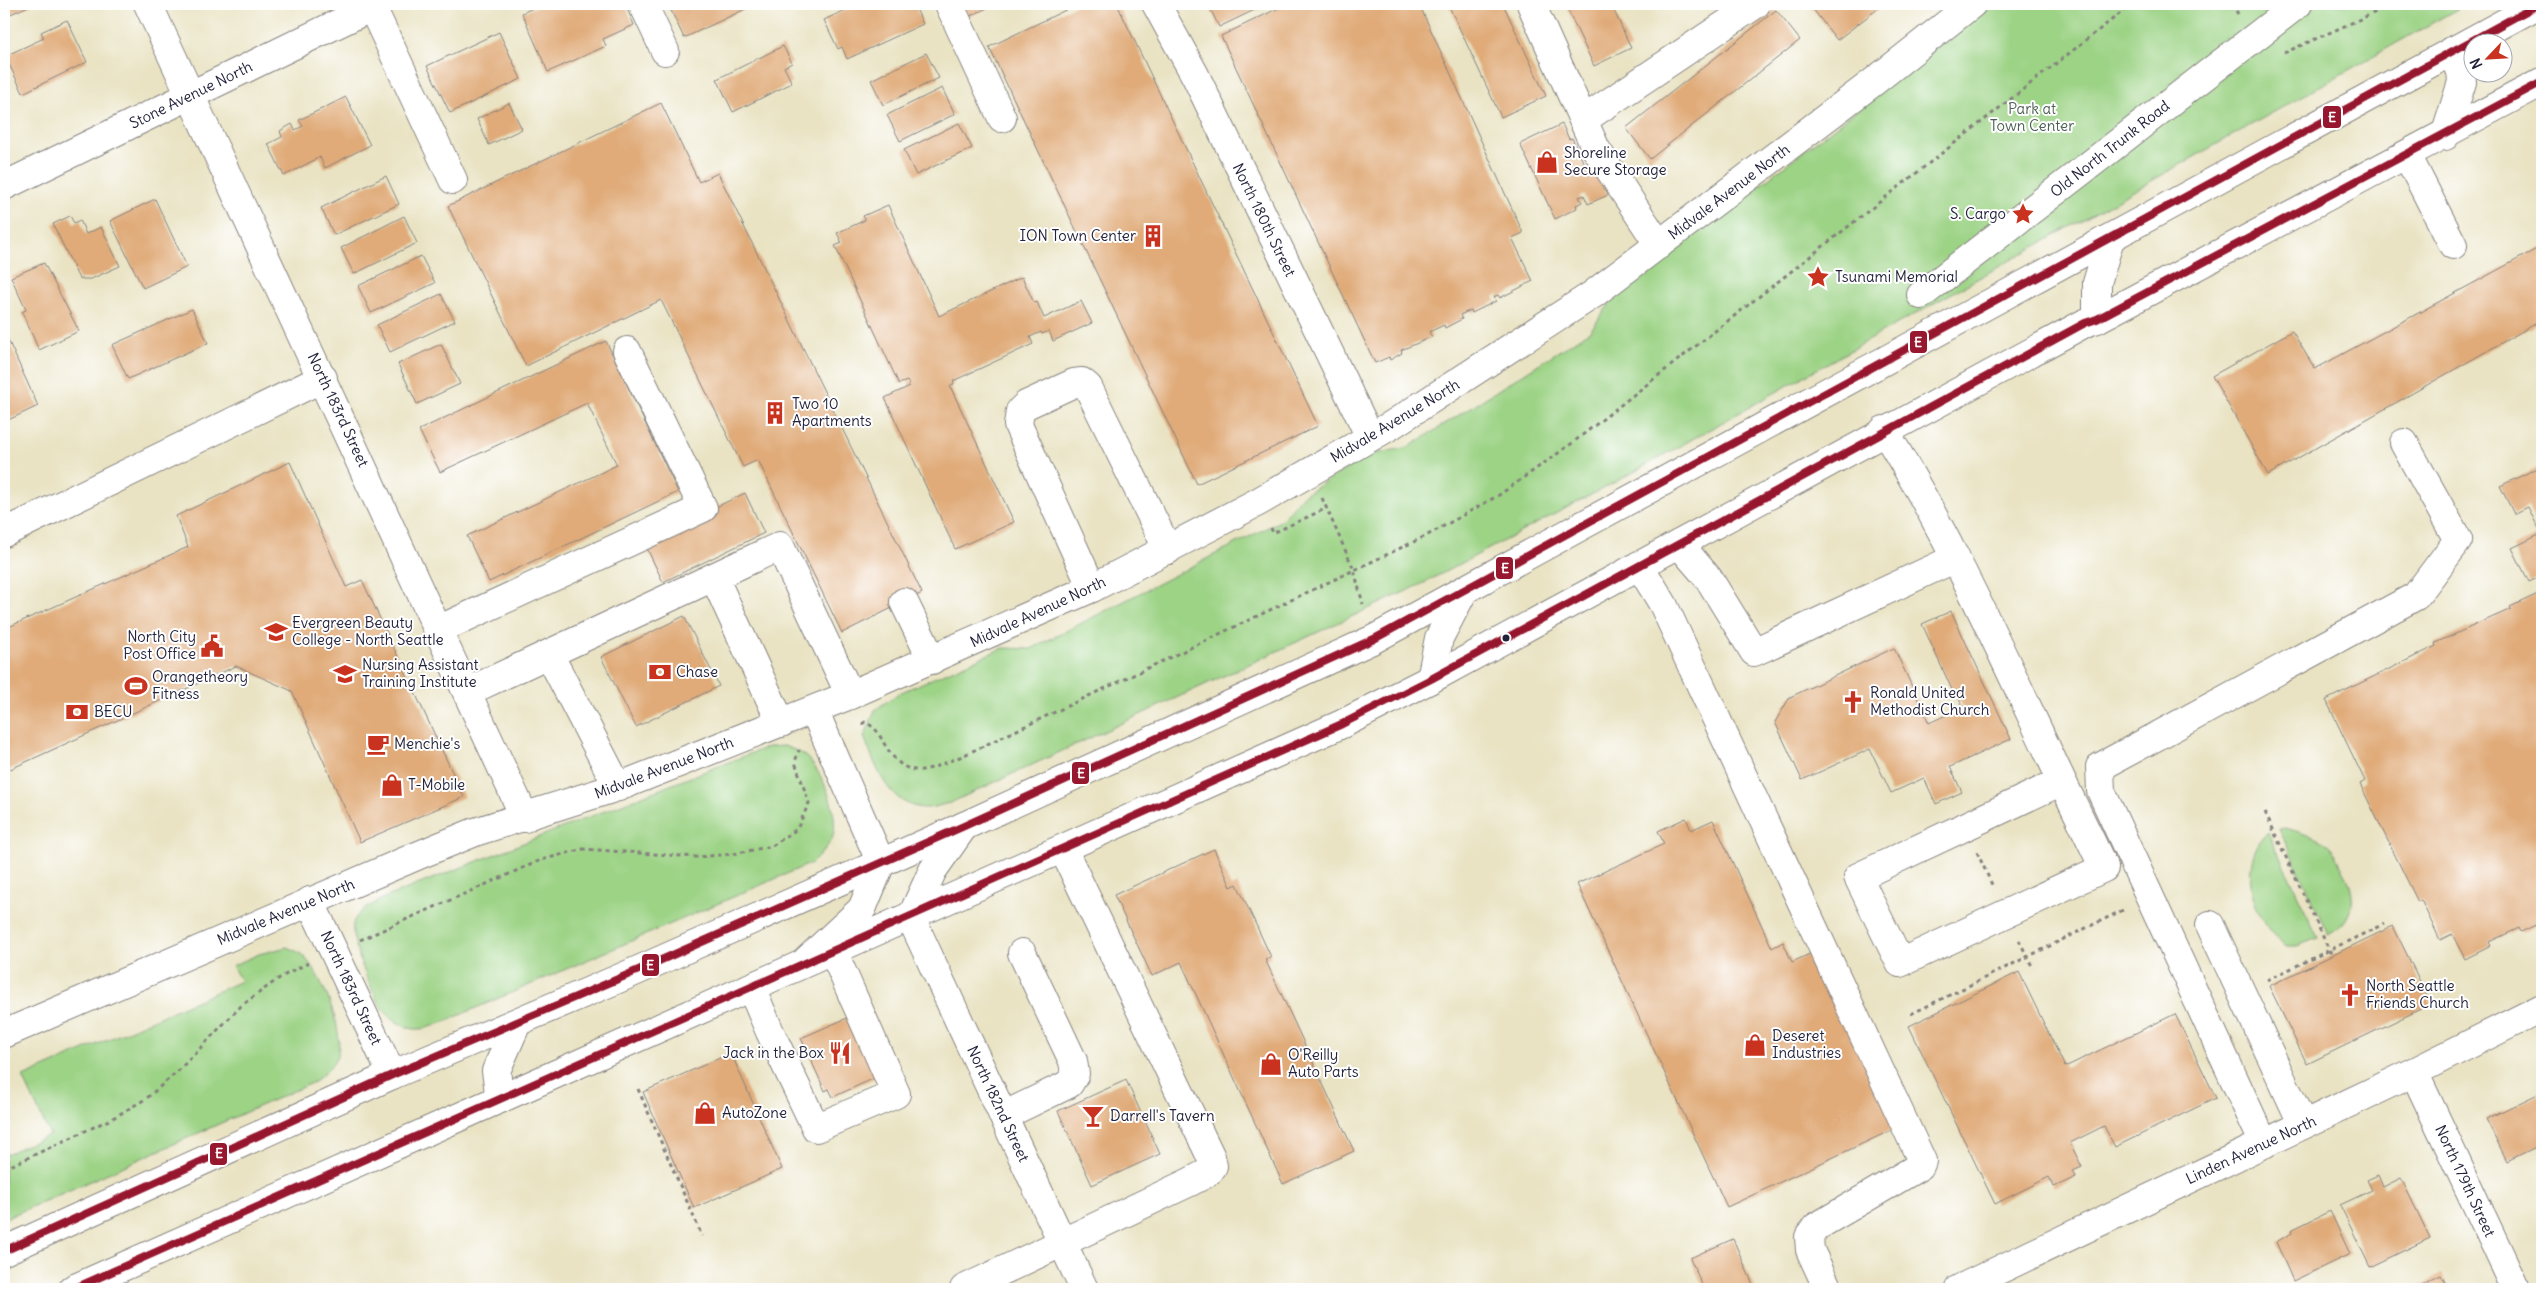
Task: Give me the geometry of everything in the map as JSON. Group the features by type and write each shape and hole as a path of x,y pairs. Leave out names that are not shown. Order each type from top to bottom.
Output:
{"main road":[{"name":"North 183rd Street","path":"148,4 323,378 525,818"},
{"path":"642,4 665,50"},
{"path":"949,4 1002,118"},
{"name":"North 180th Street","path":"1156,4 1195,75 1370,437"},
{"path":"1531,4 1596,149 1659,245"},
{"path":"1583,120 1756,4"},
{"name":"Midvale Avenue North","path":"4,1034 310,901 476,832 618,787 814,710 932,660 1092,588 1168,550 1370,437 1555,320 1659,245 1972,4"},
{"name":"Old North Trunk Road","path":"1921,295 2298,4"},
{"path":"4,1251 392,1075 964,826 1365,643 1463,592 2539,4"},
{"name":"Stone Avenue North","path":"4,186 192,96 375,5"},
{"path":"375,5 453,180"},
{"path":"2445,136 2462,82 2461,72 2451,51"},
{"path":"73,1289 751,987 911,918 1342,724 1431,679 1884,430 2085,322 2097,319 2445,136 2542,82"},
{"path":"2407,156 2453,246"},
{"path":"2097,319 2097,283 2110,238"},
{"path":"438,630 703,508 627,351"},
{"path":"4,533 323,378"},
{"path":"1092,588 1018,425 1020,411 1026,404 1074,383 1082,382 1088,386 1168,550"},
{"path":"1884,430 1910,472 1956,558 2104,868 1900,963 1858,877 1964,825 2062,781"},
{"path":"2264,1144 2101,791 2100,767 2416,596 2458,540 2404,443"},
{"path":"1679,544 1709,579 1754,652 1956,558"},
{"path":"467,692 780,546 850,695"},
{"path":"1639,565 1663,604 1922,1161 1920,1166 1816,1227 1809,1237 1810,1250 1828,1289"},
{"path":"714,577 781,723"},
{"path":"1431,679 1439,638 1463,592"},
{"path":"904,602 932,660"},
{"path":"549,654 618,787"},
{"path":"802,965 862,909 881,863 814,710"},
{"path":"911,918 933,870 964,826"},
{"path":"964,1289 1190,1182 1209,1172 1213,1166 1211,1157 1063,849"},
{"name":"North 183rd Street","path":"310,901 392,1075"},
{"name":"North 182nd Street","path":"911,918 1084,1289"},
{"path":"2210,926 2303,1125"},
{"path":"751,987 770,1032 816,1128 896,1094 833,951"},
{"path":"1003,1116 1069,1084 1075,1074 1073,1061 1022,953"},
{"name":"Linden Avenue North","path":"1959,1289 2414,1072 2542,1008"},
{"path":"500,1099 496,1070 517,1022"},
{"name":"North 179th Street","path":"2414,1072 2516,1289"}],"path":[{"path":"865,722 876,728 887,749 904,766 916,772 928,770 960,757 1426,536 1499,495 1571,444 2132,4"},
{"path":"2252,40 2270,54 2289,53 2394,4"},
{"path":"1320,493 1354,570 1362,604"},
{"path":"358,941 541,860 583,848 696,857 733,854 772,846 797,830 809,803 795,762 799,750"},
{"path":"2265,812 2332,956"},
{"path":"1964,825 2032,966"},
{"path":"1911,1014 2129,908"},
{"path":"2266,980 2384,924"},
{"path":"4,1169 113,1118 147,1098 179,1070 242,1005 281,977 310,962"},
{"path":"638,1089 702,1236"}],"green space":[{"name":"Park at Town Center","path":"1993,4 2466,4 1625,477 1424,583 950,803 930,808 914,806 902,801 885,783 864,737 875,710 899,693 1003,648 1031,649 1282,520 1302,496 1369,455 1409,447 1590,331 1614,298"},
{"path":"784,746 801,753 812,763 829,794 834,818 832,839 812,863 436,1025 421,1029 409,1028 394,1020 382,1008 358,955 353,933 354,920 365,909 384,898 744,756 768,747"},
{"path":"2286,828 2328,844 2345,872 2352,893 2350,911 2346,920 2328,934 2279,829"},
{"path":"2268,832 2318,938 2297,946 2287,946 2275,937 2257,909 2252,893 2252,860 2258,845"},
{"path":"287,947 301,954 316,973 335,1017 339,1045 337,1056 327,1070 314,1082 4,1219 4,1155 50,1135 23,1077 241,981 232,966 259,954"}],"building":[{"path":"4,4 33,4 4,17"},
{"path":"542,4 625,4 634,25 603,39 606,46 548,72 522,13"},
{"path":"668,4 756,4 684,38"},
{"path":"858,4 914,4 923,24 847,59 842,47 838,49 824,20"},
{"path":"962,4 996,4 968,17"},
{"name":"ION Town Center","path":"1078,4 1117,4 1318,426 1197,484 989,47"},
{"path":"1208,4 1267,4 1219,27"},
{"path":"1287,4 1419,4 1523,233 1512,238 1533,281 1500,298 1498,295 1494,297 1496,301 1472,313 1471,310 1460,315 1462,319 1445,328 1444,325 1429,332 1432,337 1401,350 1402,353 1390,360 1389,357 1375,363 1221,36"},
{"path":"1448,4 1503,4 1546,96 1501,117"},
{"path":"1565,4 1611,4 1631,48 1594,66"},
{"path":"1817,4 1884,4 1837,40 1812,8"},
{"path":"1776,10 1800,40 1650,159 1626,128"},
{"path":"67,20 87,62 23,93 5,56 44,38 41,32"},
{"path":"499,32 521,79 450,113 427,66"},
{"path":"783,46 792,63 784,67 792,83 733,112 717,79"},
{"path":"926,53 939,78 883,105 871,80"},
{"path":"942,88 955,114 900,141 887,115"},
{"path":"346,97 370,145 325,168 320,157 284,176 268,144 282,137 280,131 292,124 295,130 303,126 299,120"},
{"path":"509,103 522,129 489,145 477,119"},
{"name":"Two 10 Apartments","path":"661,103 699,182 718,173 922,593 842,633 758,460 743,467 661,300 526,366 448,206"},
{"path":"959,123 972,148 916,175 904,150"},
{"path":"1562,124 1569,139 1572,138 1586,168 1594,165 1608,195 1588,204 1584,195 1579,197 1582,202 1576,205 1577,208 1555,219 1520,144"},
{"path":"386,176 399,204 334,235 321,208"},
{"path":"155,199 187,267 143,288 110,221"},
{"path":"888,205 939,316 1022,277 1034,303 1037,302 1044,318 1081,301 1092,323 1053,341 1049,331 1042,334 1041,332 1030,337 1033,344 953,381 954,384 950,386 1014,522 955,549 885,398 910,386 907,381 899,384 835,246 842,243 837,233 865,220 863,216"},
{"path":"70,216 74,223 80,220 86,234 101,227 120,266 91,279 79,279 53,224"},
{"path":"404,216 417,243 354,274 341,248"},
{"path":"2542,246 2542,320 2268,475 2212,376 2292,331 2315,369"},
{"path":"421,256 435,283 371,313 358,286"},
{"path":"44,263 79,331 39,350 22,312 26,310 11,277"},
{"path":"441,294 455,321 390,352 377,325"},
{"path":"192,309 208,343 128,379 112,345"},
{"path":"4,331 38,406 4,422"},
{"path":"606,341 678,492 489,582 467,536 617,465 587,403 440,472 419,430"},
{"path":"441,344 460,384 417,404 398,364"},
{"path":"290,462 346,587 362,580 464,797 360,842 292,691 236,666 4,772 4,629 188,547 176,516"},
{"path":"2542,466 2542,576 2529,582 2512,548 2541,534 2528,507 2514,514 2500,486"},
{"path":"745,493 764,533 663,582 644,542"},
{"path":"2542,592 2542,922 2521,932 2519,928 2489,942 2491,946 2465,959 2452,934 2440,940 2421,900 2418,902 2360,784 2365,781 2326,700 2436,646 2435,643 2511,609 2510,607"},
{"name":"Ronald United Methodist Church","path":"1951,611 2011,739 1950,767 1962,792 1936,804 1924,778 1891,793 1870,749 1802,780 1775,722 1790,697 1894,648 1929,723 1963,707 1956,693 1954,694 1922,624"},
{"name":"Chase","path":"684,616 719,686 636,727 601,657"},
{"name":"Deseret Industries","path":"1686,818 1691,830 1713,820 1772,948 1783,942 1792,962 1814,952 1896,1128 1727,1207 1577,884 1664,844 1658,831"},
{"name":"O'Reilly Auto Parts","path":"1214,849 1231,887 1237,884 1271,957 1265,959 1354,1151 1283,1184 1181,962 1152,976 1114,895"},
{"name":"North Seattle Friends Church","path":"2393,926 2431,1004 2307,1064 2269,986"},
{"path":"2019,972 2065,1067 2175,1014 2216,1098 2115,1147 2104,1126 2070,1143 2082,1167 2073,1171 2076,1177 2054,1187 2049,1177 1995,1204 1909,1026"},
{"name":"Jack in the Box","path":"854,1015 877,1077 833,1097 829,1089 825,1091 801,1038"},
{"name":"AutoZone","path":"731,1053 782,1169 694,1208 643,1092"},
{"path":"1126,1080 1160,1154 1092,1185 1058,1111"},
{"path":"2542,1092 2542,1144 2507,1161 2486,1119"},
{"path":"2378,1175 2383,1187 2401,1178 2430,1238 2370,1267 2340,1205 2372,1190 2367,1180"},
{"path":"2330,1211 2350,1254 2293,1281 2276,1242 2292,1233 2291,1230"},
{"path":"1733,1239 1755,1289 1704,1289 1690,1258"},
{"path":"2441,1275 2449,1289 2413,1289"}],"transit line":[{"name":"E","path":"4,1251 392,1075 625,976 964,826 1374,639 2539,4"},
{"name":"E","path":"73,1289 1342,724 1431,679 2085,323 2097,319 2542,82"}],"place":[{"name":"Shoreline Secure Storage","path":"1547,162"},
{"name":"S. Cargo","path":"2023,214"},
{"name":"ION Town Center","path":"1153,236"},
{"name":"Tsunami Memorial","path":"1818,277"},
{"name":"Two 10 Apartments","path":"775,413"},
{"name":"Evergreen Beauty College - North Seattle","path":"276,632"},
{"name":"North City Post Office","path":"212,646"},
{"name":"Chase","path":"660,672"},
{"name":"Nursing Assistant Training Institute","path":"345,674"},
{"name":"Orangetheory Fitness","path":"136,686"},
{"name":"Ronald United Methodist Church","path":"1853,702"},
{"name":"BECU","path":"77,712"},
{"name":"Menchie's","path":"378,744"},
{"name":"T-Mobile","path":"392,785"},
{"name":"North Seattle Friends Church","path":"2350,995"},
{"name":"Deseret Industries","path":"1755,1045"},
{"name":"Jack in the Box","path":"840,1053"},
{"name":"O'Reilly Auto Parts","path":"1271,1064"},
{"name":"AutoZone","path":"705,1113"},
{"name":"Darrell's Tavern","path":"1093,1116"}]}
